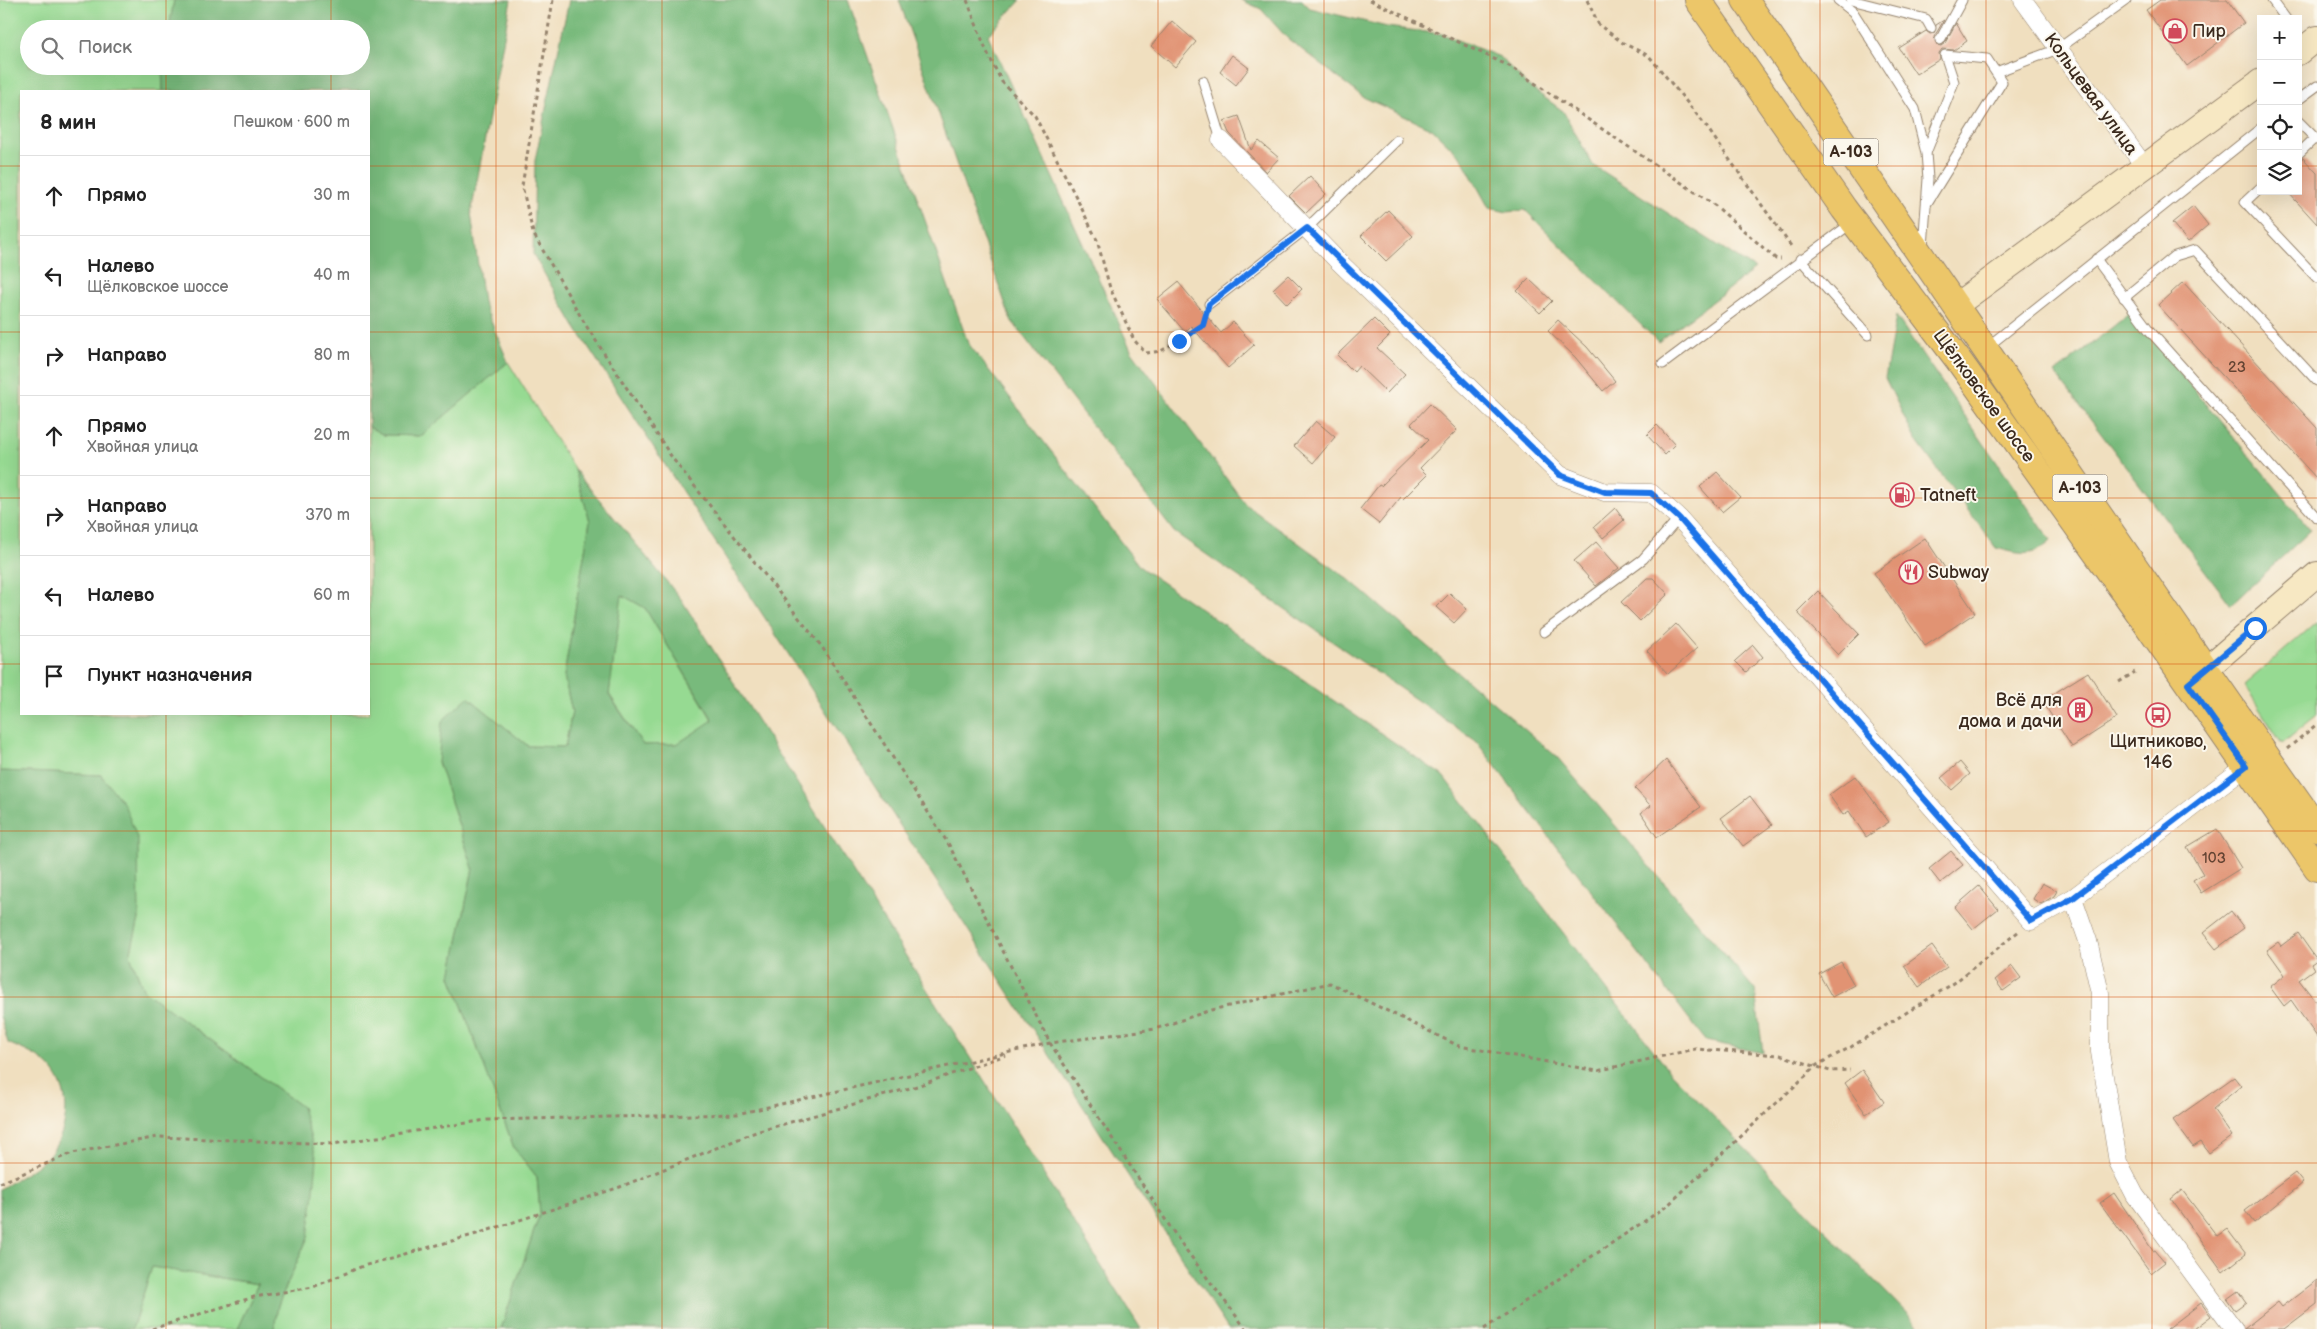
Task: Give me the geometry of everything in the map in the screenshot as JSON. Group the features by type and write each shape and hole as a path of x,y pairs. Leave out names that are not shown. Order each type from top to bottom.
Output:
{"main road":[{"name":"Щёлковское шоссе","path":"1698,0 1844,209 2197,676 2317,828"},
{"name":"Щёлковское шоссе","path":"1745,0 1956,306 2197,676 2246,766 2317,868"}],"street":[{"name":"Кольцевая улица","path":"2023,0 2145,167 2257,83"},
{"path":"1221,140 1307,228 1560,475 1605,492 1651,493 1679,518 2031,921 2073,898 2137,846 2246,766"},
{"path":"1956,306 2145,167"},
{"path":"2197,676 2317,574"},
{"path":"2073,898 2088,941 2100,993 2100,1052 2118,1162 2135,1195 2234,1329"}],"lane":[{"path":"1838,0 1853,12 1915,109 1926,153 1927,203 1922,255"},
{"path":"1851,0 1926,19 1931,28"},
{"path":"1940,40 1962,0"},
{"path":"1996,72 2058,49 2126,0"},
{"path":"2272,0 2283,15"},
{"path":"1926,153 1954,82 1945,55 1987,59 2002,82 1927,203"},
{"path":"1203,81 1221,140"},
{"path":"2302,97 2317,86"},
{"path":"2302,125 2316,139 2302,151"},
{"path":"1984,349 2222,157 2257,131"},
{"path":"1209,304 1307,228 1396,140"},
{"path":"2257,192 2245,202 2317,278"},
{"path":"1663,364 1800,259 1849,225"},
{"path":"2124,298 2175,256 2195,250 2317,381"},
{"path":"1800,259 1868,335"},
{"path":"2096,260 2149,330 2317,518"},
{"path":"1544,632 1643,559 1679,518"}],"path":[{"path":"553,0 522,186 533,233 585,324 673,459 822,647 944,837 1050,1043 1180,1242 1246,1329"},
{"path":"967,0 986,50 1002,82 1034,116 1078,201 1097,240 1110,288 1134,340 1146,352 1161,351 1203,325 1209,304"},
{"path":"1370,0 1510,67 1717,207 1776,259 1800,259"},
{"path":"1587,0 1599,25 1623,43 1649,56 1703,122 1800,259"},
{"path":"2119,682 2135,672"},
{"path":"2280,754 2317,724"},
{"path":"1484,1329 1667,1206 1817,1065 1851,1047 1954,984 2031,921"},
{"path":"0,1183 72,1153 158,1137 333,1144 486,1120 737,1114 1050,1043 1155,1029 1211,1010 1330,983 1459,1046 1597,1071 1695,1049 1780,1055 1830,1070 1850,1070"},
{"path":"152,1329 254,1296 313,1287 363,1266 480,1233 620,1187 756,1132 917,1086 1050,1043"}],"green space":[{"path":"0,0 174,0 171,20 20,20 20,75 162,75 163,90 20,90 20,715 370,715 370,428 384,435 421,436 508,362 575,470 590,521 564,676 572,712 565,747 528,746 468,697 438,762 473,868 451,976 514,1148 537,1177 540,1213 501,1329 274,1329 278,1305 308,1237 302,1107 144,991 130,955 139,919 101,775 0,771"},
{"path":"174,0 511,0 471,213 483,302 508,362 421,436 384,435 370,428 370,90 163,90 162,75 370,75 370,20 171,20"},
{"path":"569,0 848,0 968,343 1140,567 1443,776 1670,1072 1922,1329 1228,1329 574,325 533,254 535,160"},
{"path":"899,0 1021,0 988,35 1131,350 1246,505 1347,578 1557,757 1755,990 1763,1053 1706,1041 1476,741 1174,532 1011,320"},
{"path":"1241,0 1302,0 1310,8 1387,27 1442,34 1500,57 1527,85 1563,111 1593,165 1755,269 1658,342 1525,210 1507,212 1489,208 1461,157 1432,129 1363,97 1287,38 1261,9"},
{"path":"2130,313 2311,530 2231,605 2055,373"},
{"path":"1896,316 2051,541 2044,547 2025,554 1996,548 1915,439 1885,378"},
{"path":"575,470 681,599 1141,1329 501,1329 540,1213 537,1177 514,1148 451,976 473,868 438,762 442,721 468,697 528,746 565,747 572,712 564,676 590,521","holes":["622,595 645,608 713,720 677,744 643,745 609,695"]},
{"path":"621,594 645,608 713,721 677,744 643,745 609,694"},
{"path":"2317,622 2317,715 2282,744 2244,685"},
{"path":"0,771 101,775 124,804 138,840 139,919 130,955 144,991 302,1107 317,1160 313,1200 308,1237 278,1305 274,1329 237,1329 258,1284 152,1267 132,1329 0,1329 0,1189 42,1162 53,1150 63,1127 66,1103 59,1079 52,1069 42,1060 8,1043 0,1015"},
{"path":"152,1267 258,1284 237,1329 132,1329"}],"building":[{"path":"2160,0 2227,0 2244,23 2187,66 2146,10"},
{"path":"1944,20 1934,37 1937,45 1941,46 1945,43 1956,23 1967,41 1954,50 1942,49 1939,53 1940,59 1916,74 1899,48 1926,31 1930,34 1934,33 1936,25"},
{"path":"1172,21 1196,42 1175,67 1151,46"},
{"path":"1232,55 1249,68 1236,85 1220,72"},
{"path":"1239,116 1251,150 1259,141 1279,158 1266,172 1229,133 1224,121"},
{"path":"2302,158 2317,173 2317,224 2291,195 2302,195"},
{"path":"1310,176 1326,194 1306,213 1289,196"},
{"path":"2193,206 2208,225 2188,242 2172,223"},
{"path":"1388,210 1413,236 1386,261 1361,236"},
{"path":"1288,275 1302,289 1287,304 1273,289"},
{"path":"1529,279 1552,301 1540,313 1517,291"},
{"path":"1178,282 1221,333 1233,322 1254,345 1228,368 1191,326 1185,332 1157,299"},
{"path":"2183,282 2317,428 2317,479 2158,305"},
{"path":"1374,319 1390,335 1377,348 1405,374 1387,393 1359,366 1354,372 1337,355"},
{"path":"1558,320 1587,347 1615,381 1603,391 1575,357 1548,331"},
{"path":"1430,404 1457,430 1420,468 1427,475 1403,499 1401,497 1379,524 1360,509 1379,485 1381,486 1428,440 1411,424"},
{"path":"1316,421 1335,437 1313,463 1294,446"},
{"path":"1657,425 1675,445 1665,455 1647,435"},
{"path":"1717,472 1740,497 1722,512 1700,487"},
{"path":"1615,508 1624,520 1603,538 1594,527"},
{"path":"1925,538 1975,613 1925,646 1874,573"},
{"path":"1596,542 1619,568 1596,586 1574,561"},
{"path":"1647,578 1653,578 1668,594 1640,621 1621,602"},
{"path":"1818,591 1859,634 1838,655 1797,612"},
{"path":"1450,593 1467,609 1454,623 1436,607"},
{"path":"1676,624 1697,648 1668,674 1647,651"},
{"path":"1753,645 1763,657 1746,672 1735,661"},
{"name":"Всё для дома и дачи","path":"2088,672 2117,718 2072,747 2042,701"},
{"path":"1666,760 1701,807 1657,837 1641,813 1651,806 1635,789"},
{"path":"1960,762 1970,774 1952,790 1941,778"},
{"path":"1855,776 1889,822 1866,837 1849,811 1843,815 1829,795"},
{"path":"1750,796 1772,825 1743,846 1721,818"},
{"path":"2217,829 2241,868 2201,893 2193,880 2203,874 2187,847"},
{"path":"1951,851 1963,865 1940,883 1929,869"},
{"path":"2042,883 2057,891 2054,896 2041,904 2033,899"},
{"path":"1979,886 1998,909 1973,929 1955,907"},
{"path":"2231,911 2244,928 2216,949 2203,933"},
{"path":"2298,933 2317,960 2311,964 2314,969 2299,980 2317,1003 2317,1037 2291,1000 2284,1006 2270,987 2285,975 2267,950 2278,942 2281,946"},
{"path":"1932,946 1947,967 1919,987 1904,966"},
{"path":"1841,962 1854,985 1832,997 1819,974"},
{"path":"2012,966 2021,978 2003,991 1995,980"},
{"path":"1862,1070 1884,1102 1866,1114 1845,1083"},
{"path":"2234,1077 2241,1086 2213,1109 2232,1136 2209,1153 2201,1142 2193,1147 2173,1120"},
{"path":"2295,1173 2303,1183 2254,1223 2245,1211"},
{"path":"2182,1190 2217,1236 2227,1229 2246,1254 2223,1272 2171,1199"},
{"path":"2114,1193 2153,1251 2155,1250 2165,1262 2151,1273 2100,1203"},
{"path":"2317,1280 2317,1304 2284,1329 2244,1329 2278,1302 2282,1307"},
{"path":"2238,1291 2246,1302 2235,1310 2227,1299"},
{"path":"2201,1303 2211,1316 2194,1329 2167,1329"}],"place":[{"name":"Пир","path":"2175,31"},
{"name":"Tatneft","path":"1902,495"},
{"name":"Subway","path":"1911,572"},
{"name":"Всё для дома и дачи","path":"2080,710"},
{"name":"Щитниково, 146","path":"2158,715"}],"route":[{"path":"1179,341 1203,325 1209,304 1307,228 1336,259 1560,475 1605,492 1651,493 1679,518 2031,921 2073,898 2246,766 2188,684 2255,628"}]}
